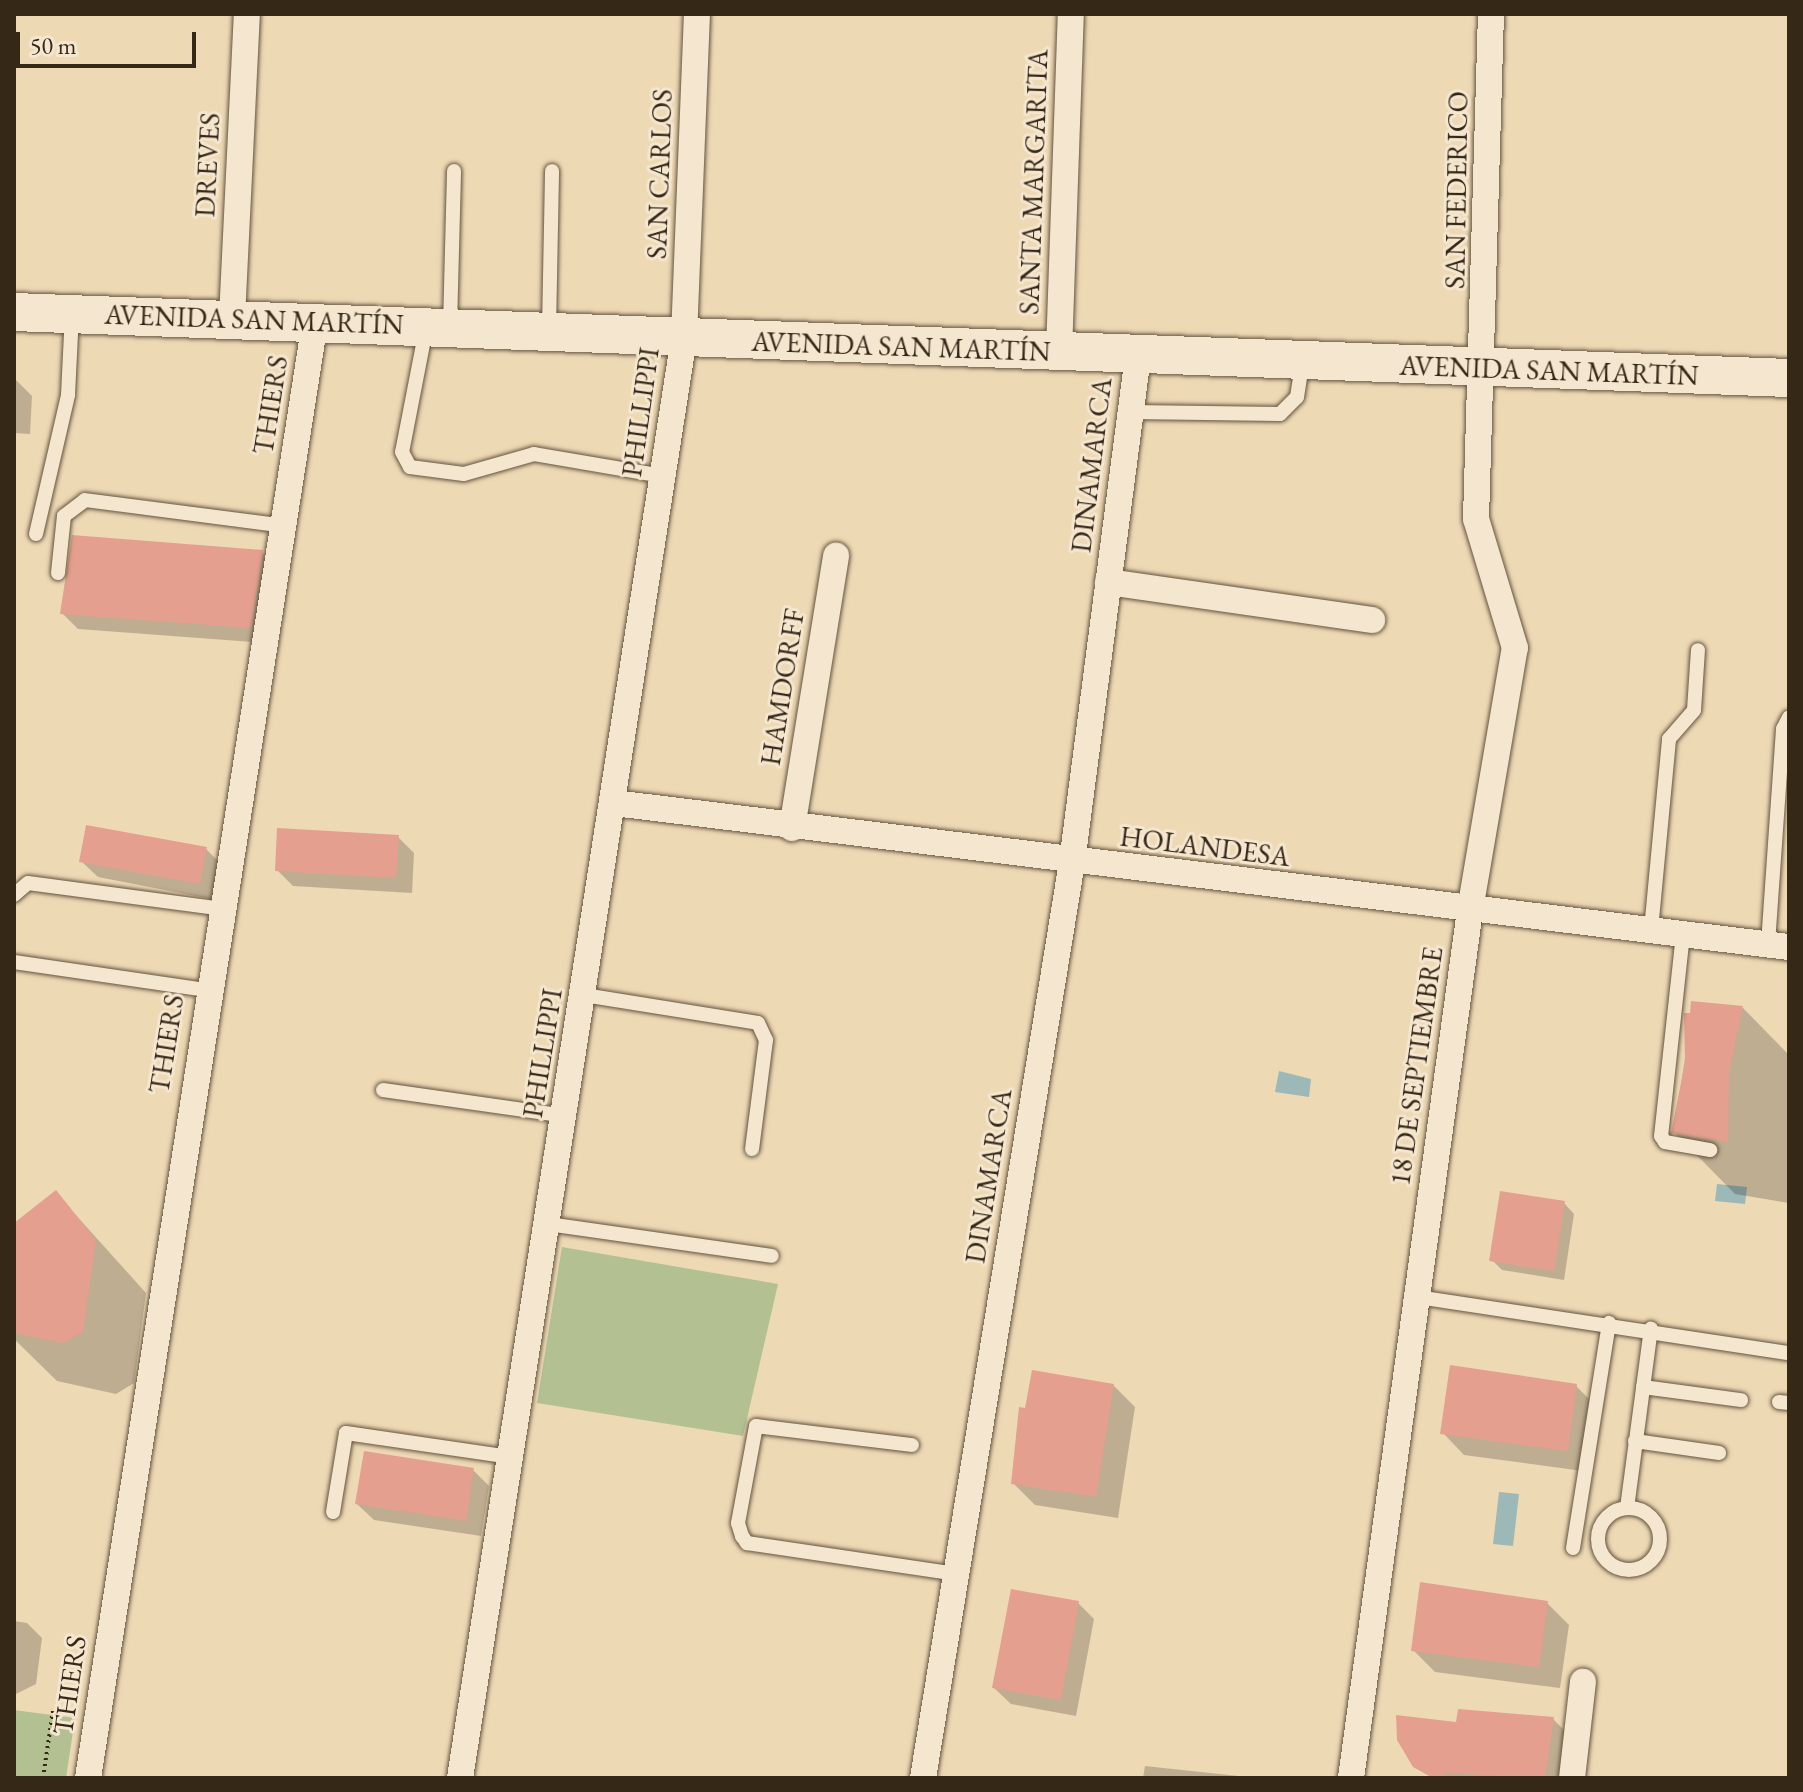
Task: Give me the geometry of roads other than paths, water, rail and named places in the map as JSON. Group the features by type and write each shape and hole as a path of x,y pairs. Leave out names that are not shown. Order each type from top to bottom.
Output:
{"main road":[{"name":"AVENIDA SAN MARTÍN","path":"18,309 1138,356 1789,378"}],"street":[{"name":"DREVES","path":"232,318 247,14"},
{"name":"SAN CARLOS","path":"684,337 697,14"},
{"name":"SANTA MARGARITA","path":"1059,352 1071,14"},
{"name":"SAN FEDERICO","path":"1484,366 1491,14"},
{"name":"THIERS","path":"88,1778 207,990 315,321"},
{"name":"PHILLIPPI","path":"460,1778 614,803 684,337"},
{"name":"DINAMARCA","path":"923,1778 1072,862 1138,356"},
{"name":"18 DE SEPTIEMBRE","path":"1351,1778 1470,910 1515,648 1476,519 1484,366"},
{"name":"HAMDORFF","path":"792,828 836,556"},
{"name":"DINAMARCA","path":"1108,582 1372,620"},
{"name":"HOLANDESA","path":"614,803 792,828 1778,946"},
{"path":"1572,1778 1583,1682"}],"lane":[{"path":"454,171 438,325 402,452 410,467 464,474 534,454 663,476"},
{"path":"549,330 552,171"},
{"path":"36,534 68,395 72,313"},
{"path":"1131,412 1280,414 1297,397 1303,361"},
{"path":"58,573 64,516 85,500 284,526"},
{"path":"1651,930 1669,739 1694,710 1698,650"},
{"path":"1778,946 1783,729 1789,717"},
{"path":"14,895 28,883 222,909"},
{"path":"1683,934 1661,1136 1665,1142 1710,1150"},
{"path":"14,962 207,990"},
{"path":"584,995 758,1023 766,1040 752,1149"},
{"path":"383,1090 565,1116"},
{"path":"548,1224 772,1256"},
{"path":"1417,1297 1651,1329 1789,1353"},
{"path":"1573,1548 1609,1323"},
{"path":"1627,1508 1651,1329"},
{"path":"1643,1387 1741,1400"},
{"path":"912,1445 756,1426 738,1523 742,1536 747,1543 956,1574"},
{"path":"333,1512 346,1433 511,1457"},
{"path":"1635,1441 1719,1453"},
{"path":"1627,1508 1647,1514 1660,1539 1647,1565 1628,1570 1603,1556 1598,1535 1607,1516 1627,1508"}],"water":[{"path":"1279,1071 1311,1079 1309,1097 1275,1092"},
{"path":"1717,1184 1747,1187 1745,1204 1715,1201"},
{"path":"1499,1492 1519,1494 1513,1546 1493,1544"}]}
